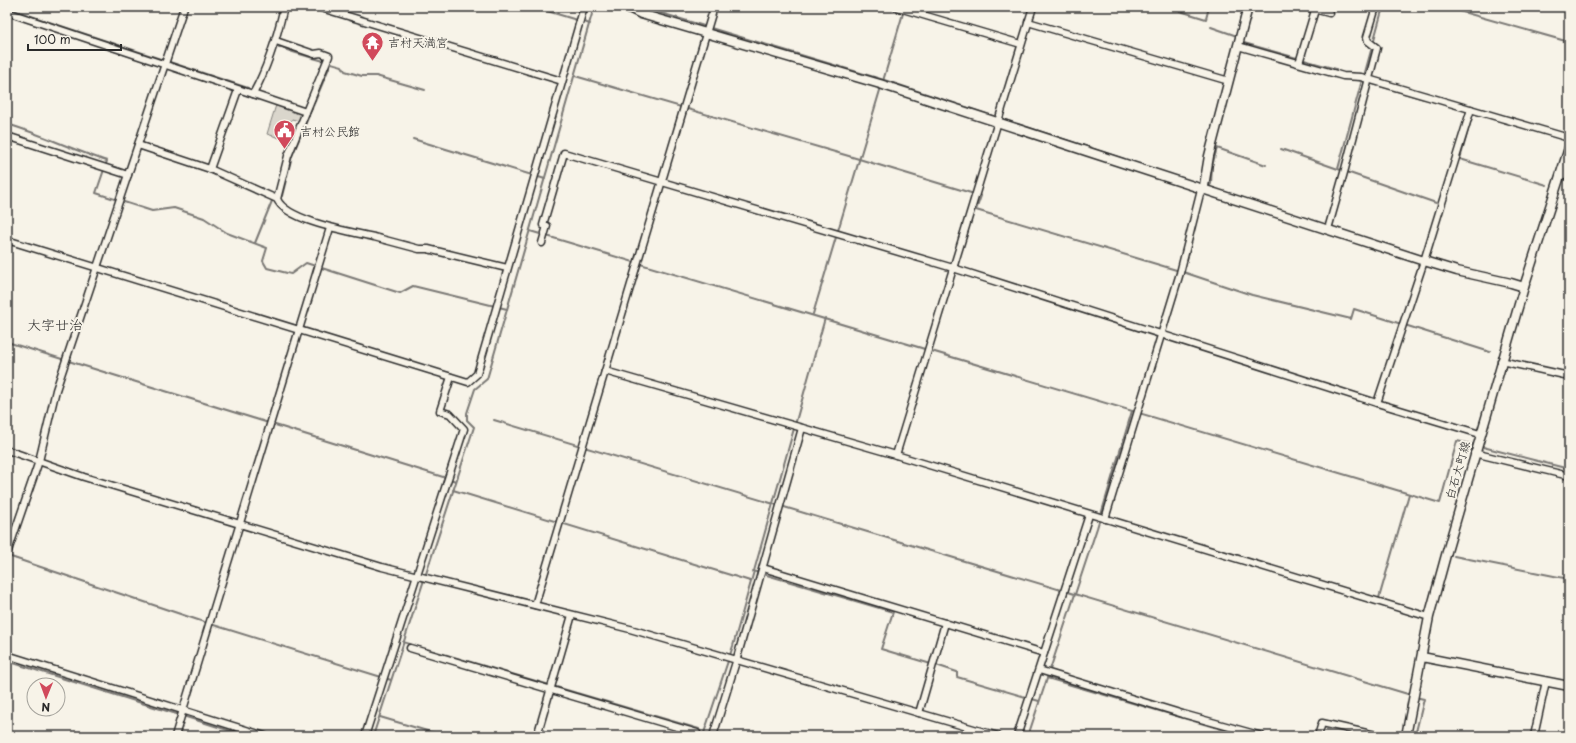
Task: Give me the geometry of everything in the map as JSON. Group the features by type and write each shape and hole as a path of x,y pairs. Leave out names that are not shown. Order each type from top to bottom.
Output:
{"street":[{"path":"7,554 38,461 56,390 65,362 98,268 184,7"},
{"path":"253,94 276,41 284,7"},
{"path":"318,7 562,80"},
{"path":"7,240 468,382 477,374 584,7"},
{"path":"627,7 641,14 707,29 882,85 998,120 1201,190 1328,229 1424,261 1457,271 1524,287"},
{"path":"535,605 714,7"},
{"path":"896,455 1032,7"},
{"path":"1101,518 1137,416 1181,271 1201,190 1204,186 1209,156 1248,7"},
{"path":"1306,7 1329,13"},
{"path":"1328,229 1345,169 1365,78 1377,48 1368,41 1367,37 1376,7"},
{"path":"901,9 1021,44"},
{"path":"1300,60 1315,10"},
{"path":"7,12 166,63 238,90 306,112"},
{"path":"1028,22 1229,81"},
{"path":"276,41 314,54 321,53 329,56 288,156 277,199"},
{"path":"1239,41 1300,60 1335,73 1365,78 1470,111 1569,138"},
{"path":"210,169 238,90"},
{"path":"1377,403 1424,261 1470,111"},
{"path":"7,136 128,175"},
{"path":"138,145 210,169 277,199 278,202 294,214 330,228 507,268"},
{"name":"白石大町線","path":"1406,736 1429,617 1501,361 1524,287 1565,175 1569,148"},
{"path":"543,239 547,226 543,225 564,153 953,268 1377,403 1480,434"},
{"path":"175,736 330,228"},
{"path":"1501,361 1569,376"},
{"path":"605,371 896,455 1089,515 1429,617"},
{"path":"365,736 383,678 421,577 448,478 464,429 450,414 440,410 451,377"},
{"path":"713,736 732,658 762,572 780,507 797,427"},
{"path":"1476,448 1569,476"},
{"path":"7,450 84,477 421,577 630,629 998,736"},
{"path":"1017,736 1089,515"},
{"path":"762,572 945,623 1044,654"},
{"path":"536,736 572,615"},
{"path":"919,713 945,623"},
{"path":"410,648 551,687 697,733"},
{"path":"7,655 182,714 265,736"},
{"path":"1422,657 1569,686"},
{"path":"1039,670 1183,714 1262,736"},
{"path":"1534,736 1546,681"},
{"path":"1318,736 1322,723 1380,736"}],"shaded area":[{"path":"276,105 303,114 299,121 292,119 283,139 267,134"}],"waterway":[{"path":"534,7 590,24"},
{"path":"373,736 474,427 467,420 467,413 475,389 487,379 594,7"},
{"path":"641,7 884,80 1124,159"},
{"path":"1167,7 1206,19 1209,7"},
{"path":"1364,76 1383,7"},
{"path":"1445,7 1569,42"},
{"path":"7,8 248,88"},
{"path":"883,81 904,10"},
{"path":"1211,27 1237,36"},
{"path":"1242,41 1244,43 1336,69 1334,77 1345,79"},
{"path":"279,47 342,66 345,71 362,76 376,76 425,90"},
{"path":"282,196 292,156 331,63"},
{"path":"575,76 981,196 976,210 1183,272 1252,295 1351,319 1354,309 1490,352"},
{"path":"1355,79 1424,99"},
{"path":"1362,80 1338,169 1436,203"},
{"path":"813,314 881,87"},
{"path":"1473,113 1460,159 1547,185"},
{"path":"7,124 107,161 96,193 152,211 174,208 204,218 227,233 267,248 263,261 267,268 291,274 306,263 400,293 413,286 507,309"},
{"path":"413,139 545,179"},
{"path":"1210,185 1212,166 1217,148 1266,165"},
{"path":"1281,149 1338,169"},
{"path":"255,243 272,201"},
{"path":"530,231 1440,503 1457,441 1475,445"},
{"path":"703,736 733,646 825,318"},
{"path":"7,342 456,481"},
{"path":"1028,736 1097,528 1132,411"},
{"path":"494,420 1411,695"},
{"path":"1479,446 1569,469"},
{"path":"453,490 750,581"},
{"path":"1379,598 1409,494"},
{"path":"8,556 204,622 391,680"},
{"path":"1454,556 1569,579"},
{"path":"753,571 893,612 881,649 931,664"},
{"path":"403,642 699,729"},
{"path":"7,661 247,736"},
{"path":"936,665 957,672 957,677 1039,701"},
{"path":"1047,678 1245,736"},
{"path":"1415,697 1424,699 1415,736"},
{"path":"380,717 444,736"}],"place":[{"name":"吉村天満宮","path":"373,62"},
{"name":"吉村公民館","path":"284,150"}],"district":[{"name":"大字廿治","path":"55,324"}]}
